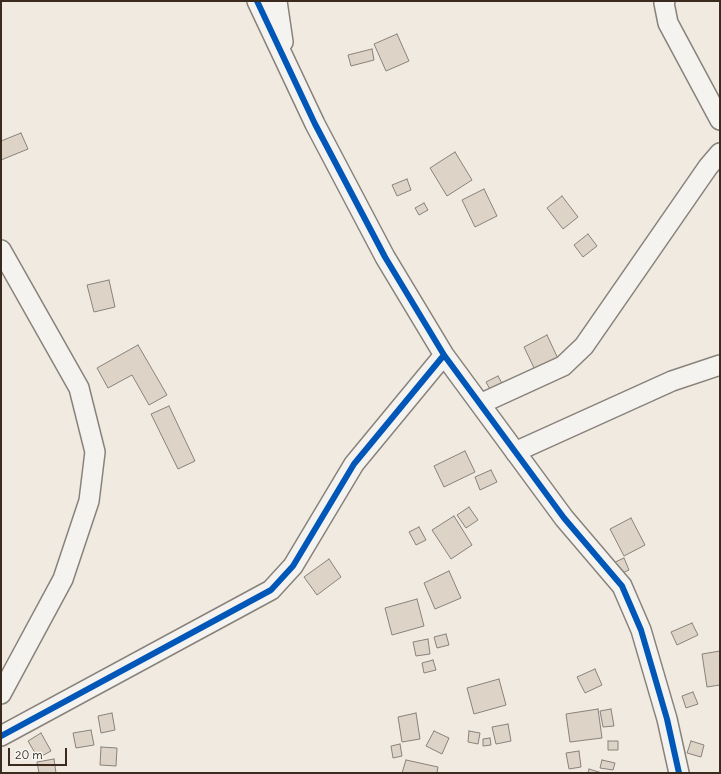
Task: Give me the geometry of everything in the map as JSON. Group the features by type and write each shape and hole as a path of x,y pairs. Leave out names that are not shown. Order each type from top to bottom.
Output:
{"street":[{"path":"257,1 315,124 385,257 444,355 564,518 622,586 641,630 667,720 679,773"},
{"path":"277,1 286,63"},
{"path":"665,1 664,3 668,23 720,120"},
{"path":"480,404 563,366 584,346 708,167 720,153"},
{"path":"1,250 79,388 94,452 89,501 63,579 1,694"},
{"path":"1,736 271,590 293,566 354,464 444,355"},
{"path":"515,452 672,381 720,365"}],"building":[{"path":"397,34 409,61 386,71 374,44"},
{"path":"372,49 374,60 351,66 348,55"},
{"path":"21,133 28,149 1,160 1,141"},
{"path":"455,152 472,180 447,196 430,168"},
{"path":"407,179 411,190 397,196 392,185"},
{"path":"484,189 497,216 475,227 462,200"},
{"path":"562,196 578,217 563,229 547,208"},
{"path":"424,203 428,210 419,215 415,208"},
{"path":"588,234 597,246 583,257 574,245"},
{"path":"109,280 115,307 94,312 87,285"},
{"path":"547,335 560,363 537,374 524,347"},
{"path":"138,345 167,395 149,405 132,375 108,388 97,368"},
{"path":"498,376 504,387 492,393 486,382"},
{"path":"169,406 195,461 178,469 151,414"},
{"path":"465,451 475,472 444,487 434,466"},
{"path":"491,470 497,482 480,490 475,477"},
{"path":"469,507 478,520 466,528 457,515"},
{"path":"454,516 472,545 451,559 432,530"},
{"path":"631,518 645,545 624,556 610,529"},
{"path":"419,527 426,540 416,545 409,532"},
{"path":"624,558 629,570 616,576 611,564"},
{"path":"329,559 341,577 317,595 304,577"},
{"path":"449,571 461,598 435,609 424,583"},
{"path":"417,599 424,626 392,635 385,608"},
{"path":"692,623 698,635 677,645 671,632"},
{"path":"446,634 449,645 437,648 434,637"},
{"path":"428,639 430,654 416,656 413,642"},
{"path":"720,651 720,685 707,687 702,654"},
{"path":"433,660 436,670 424,673 422,663"},
{"path":"595,669 602,685 585,693 577,677"},
{"path":"499,679 506,705 474,714 467,688"},
{"path":"693,692 698,704 686,708 682,696"},
{"path":"598,709 602,738 570,742 566,714"},
{"path":"611,709 614,726 603,727 600,711"},
{"path":"112,713 115,730 101,733 98,716"},
{"path":"416,713 420,739 402,742 398,717"},
{"path":"508,724 511,741 496,744 492,727"},
{"path":"91,730 94,745 76,748 73,733"},
{"path":"434,731 449,738 442,754 426,746"},
{"path":"469,731 480,733 478,744 468,742"},
{"path":"41,733 51,751 38,758 28,741"},
{"path":"490,738 491,745 483,746 483,739"},
{"path":"608,741 618,741 618,750 608,750"},
{"path":"691,741 704,745 701,757 687,753"},
{"path":"400,744 402,756 393,758 391,746"},
{"path":"101,747 117,748 116,766 100,765"},
{"path":"579,751 581,767 569,769 566,753"},
{"path":"54,759 56,773 39,773 37,762"},
{"path":"406,760 438,767 437,773 402,773"},
{"path":"602,760 615,763 613,770 600,768"},
{"path":"589,769 602,773 588,773"}],"cycle path":[{"path":"257,1 315,124 385,257 444,355 564,518 622,586 641,630 667,719 679,773"},
{"path":"1,736 271,590 293,566 354,464 444,355"}]}
